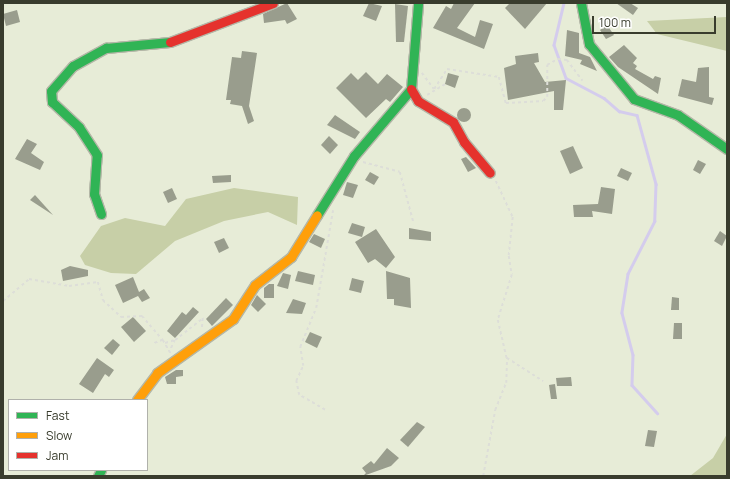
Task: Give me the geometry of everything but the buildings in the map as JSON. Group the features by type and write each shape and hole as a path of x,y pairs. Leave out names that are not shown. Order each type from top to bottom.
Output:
{"street":[{"path":"101,214 94,194 97,155 79,127 52,102 51,91 73,66 106,48 180,41 218,21 273,3"},
{"path":"418,3 410,89 415,98 453,122 464,142 490,173"},
{"path":"581,3 589,44 634,99 678,115 727,149"},
{"path":"138,399 157,374 176,362 232,320 255,285 291,257 357,152 410,89"}],"path":[{"path":"412,67 420,70 434,89 447,69 499,77 506,103 542,101 547,98 547,65 558,59 567,60 583,81"},
{"path":"415,98 445,84"},
{"path":"357,152 360,161 400,172 414,224"},
{"path":"483,476 486,450 494,432 495,410 506,382 507,358 498,320 512,275 509,256 513,217 506,197 490,173"},
{"path":"325,410 299,395 296,381 303,366 300,347 316,308 330,236 333,204 328,198"},
{"path":"3,301 29,278 69,286 98,282 103,300 121,317 142,316 163,340 176,362"},
{"path":"165,343 174,340 191,324 205,318 199,337"},
{"path":"153,344 163,340"},
{"path":"170,351 174,340"},
{"path":"507,358 543,381"}],"green space":[{"path":"727,17 727,51 657,34 647,21"},
{"path":"234,188 298,197 297,225 268,212 224,221 175,241 136,274 111,273 85,265 80,256 101,226 125,218 165,226 186,199"},
{"path":"727,434 727,476 690,476 713,458"}],"waterway":[{"path":"564,3 554,45 566,78 604,98 619,111 637,115 656,184 655,221 628,274 622,313 633,355 632,385 657,413"}],"traffic: fast":[{"path":"317,215 354,156 411,89 418,3"},
{"path":"581,3 589,44 634,99 678,115 727,149"},
{"path":"101,214 94,194 97,155 79,127 52,102 51,91 73,66 106,48 170,42"},
{"path":"98,476 100,471"}],"traffic: slow":[{"path":"138,399 157,373 233,319 255,285 291,257 317,215"}],"traffic: jam":[{"path":"170,42 273,3"},
{"path":"411,89 418,101 453,122 464,142 490,173"}]}
